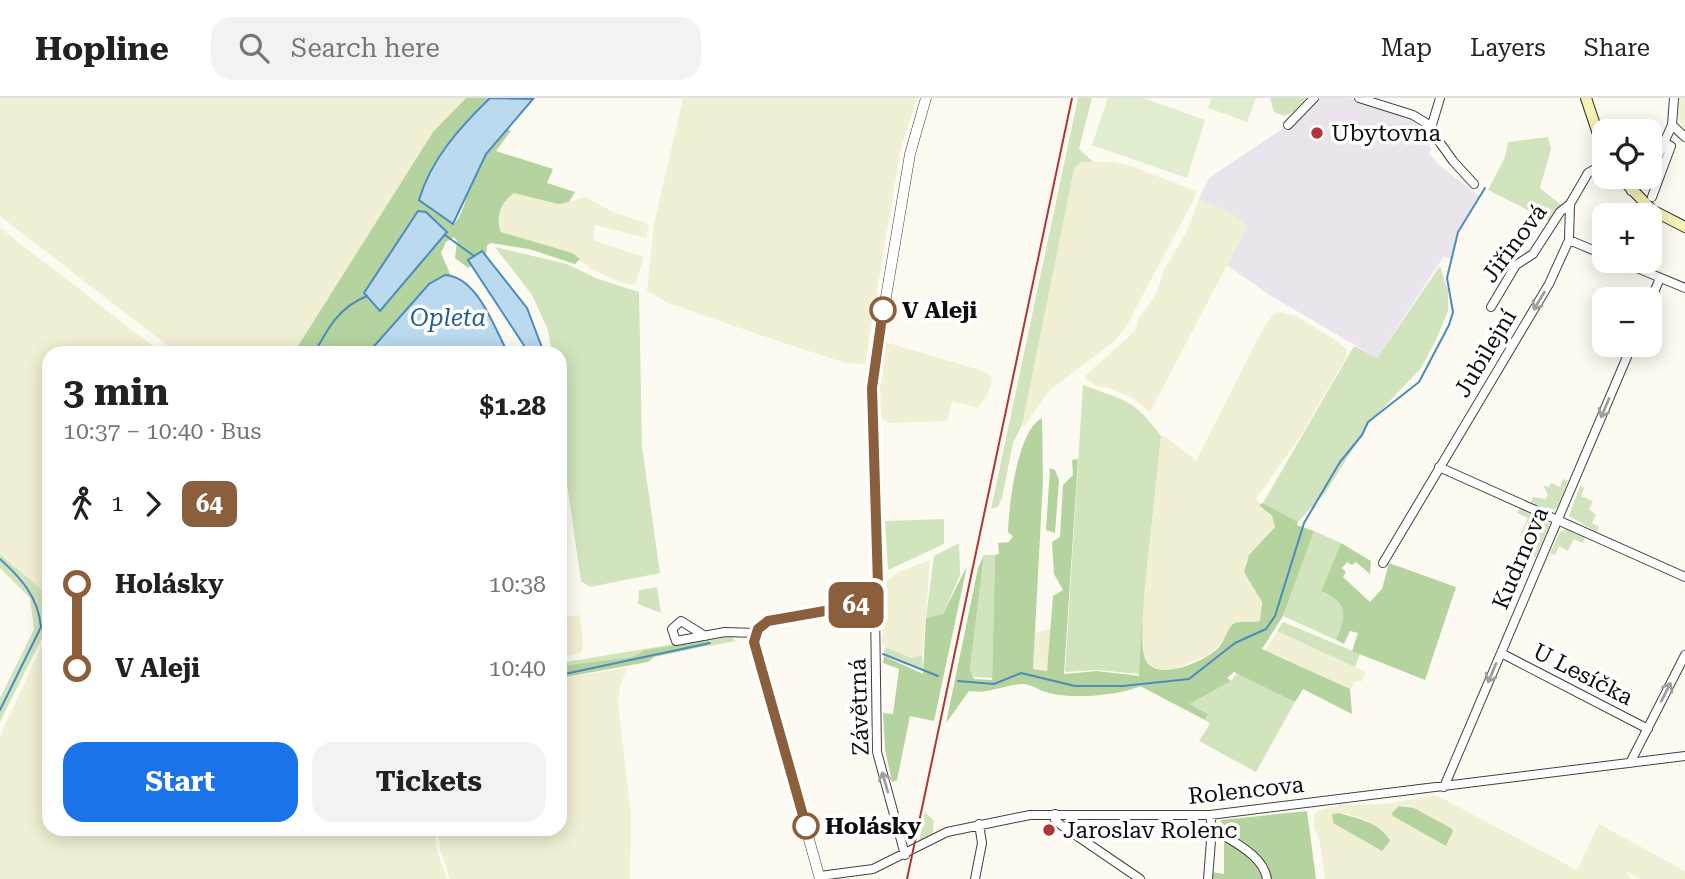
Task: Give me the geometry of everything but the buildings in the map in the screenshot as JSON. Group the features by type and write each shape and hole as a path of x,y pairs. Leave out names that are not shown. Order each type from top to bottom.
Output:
{"main road":[{"path":"1586,98 1593,119"},
{"path":"1631,191 1652,210 1685,227"}],"street":[{"path":"820,877 755,652 756,633 768,621 855,606 872,597 880,577 872,402 874,357 910,154 926,98"},
{"path":"1289,125 1314,98"},
{"path":"1359,98 1413,115 1431,128 1453,161 1474,184"},
{"path":"1431,128 1440,98"},
{"path":"1662,149 1672,125 1674,98"},
{"path":"1672,125 1685,137"},
{"path":"1652,197 1671,146 1665,143"},
{"name":"Jubilejní","path":"1383,563 1549,284 1569,240 1570,204 1592,171"},
{"name":"Jiřinová","path":"1491,307 1517,265 1532,254 1560,212 1570,204"},
{"path":"1569,240 1592,249"},
{"path":"1648,273 1685,288"},
{"path":"1656,287 1660,278"},
{"name":"Kudrnova","path":"1444,787 1627,357"},
{"path":"1439,467 1685,578"},
{"name":"Závětrná","path":"872,597 875,609 877,752 905,855"},
{"path":"705,636 741,631 756,633"},
{"name":"U Lesíčka","path":"1501,653 1648,729"},
{"path":"1630,763 1685,655"},
{"name":"Rolencova","path":"820,877 873,869 947,832 979,824 1055,814 1210,816 1685,756"},
{"path":"1055,814 1055,820 1061,825 1130,877 1140,879"},
{"path":"1208,879 1212,828 1210,816"},
{"path":"975,879 982,843 979,824"},
{"path":"1212,828 1258,859 1265,868 1267,879"}],"shaded area":[{"path":"1316,98 1350,98 1412,119 1433,142 1429,145 1432,149 1429,153 1439,165 1479,196 1457,231 1451,259 1444,256 1377,358 1271,296 1227,265 1247,227 1199,199 1209,178 1288,125"}],"green space":[{"path":"0,98 466,98 433,132 298,346 168,346 0,216"},
{"path":"466,98 490,98 448,143 419,200 454,224 461,214 479,165 507,129 511,131 496,151 553,169 547,183 575,192 569,202 558,204 514,193 500,210 499,221 501,232 572,253 580,259 575,264 529,249 491,243 487,245 486,256 482,251 469,260 472,266 468,268 455,258 457,241 454,237 446,242 441,253 451,276 445,275 406,309 374,346 298,346 433,132","holes":["418,211 426,212 447,231 380,311 364,293"]},
{"path":"683,98 917,98 901,148 865,364 846,363 772,339 668,303 647,291 654,224"},
{"path":"1078,98 1092,98 1079,149 1093,162 1081,162 1074,169 1022,425 1013,443 1002,498 998,507 991,509"},
{"path":"1108,98 1143,98 1205,120 1187,178 1092,145"},
{"path":"1211,98 1256,98 1247,122 1208,108"},
{"path":"1270,98 1306,98 1293,112 1284,116 1274,112"},
{"path":"1676,98 1685,98 1685,130 1678,117"},
{"path":"1548,137 1551,149 1540,188 1561,205 1549,221 1488,190 1505,157 1508,142"},
{"path":"1081,162 1114,162 1131,166 1195,191 1195,197 1126,327 1114,341 1048,392 1025,426 1022,425 1025,405 1049,282 1074,169"},
{"path":"514,193 569,202 585,197 611,211 645,223 649,227 646,238 595,225 593,240 644,257 635,285 622,283 591,269 572,253 501,232 498,217 507,198"},
{"path":"1199,199 1233,214 1247,227 1150,412 1132,398 1110,388 1096,386 1084,377 1135,331 1139,318 1156,294 1164,270 1187,231"},
{"path":"0,228 153,346 42,346 42,590 0,554"},
{"path":"495,247 567,264 598,279 639,292 642,446 660,573 590,587 581,581 567,484 567,346 551,346 548,330 532,295"},
{"path":"1440,266 1448,291 1448,311 1421,368 1369,423 1326,492 1298,522 1263,503 1354,346 1377,358"},
{"path":"1277,312 1296,316 1337,341 1346,349 1346,358 1299,438 1256,499 1275,521 1275,527 1246,560 1245,572 1260,597 1260,621 1241,622 1210,654 1172,670 1158,669 1148,664 1144,657 1142,623 1161,436 1165,436 1196,461 1262,331 1271,316"},
{"path":"885,342 983,371 993,378 987,395 978,408 952,401 947,421 886,421 882,418 878,382"},
{"path":"1083,385 1135,407 1161,436 1144,598 1140,674 1097,670 1065,672"},
{"path":"1042,418 1043,480 1033,669 1047,671 1053,596 1063,590 1054,574 1052,542 1060,537 1063,485 1073,475 1072,460 1078,459 1064,674 1097,671 1139,676 1142,623 1144,657 1152,667 1161,670 1182,667 1204,658 1221,644 1233,624 1260,621 1262,602 1244,572 1249,555 1275,527 1272,516 1259,505 1263,503 1298,522 1297,525 1314,531 1283,616 1262,649 1350,689 1352,714 1303,689 1295,702 1234,672 1227,678 1231,681 1190,704 1208,714 1205,720 1140,686 1120,692 1082,696 1058,695 1023,684 969,691 946,723 978,568 984,555 970,668 974,679 992,680 995,555 999,554 998,543 1009,542 1013,536 1008,532 1016,470 1026,438"},
{"path":"1050,468 1055,470 1059,480 1055,533 1046,530"},
{"path":"1563,479 1568,481 1557,508 1550,511 1531,502 1533,497 1546,499 1548,495 1543,485 1549,487 1551,483 1560,487"},
{"path":"1580,486 1584,488 1581,496 1593,501 1589,509 1596,515 1592,523 1599,527 1597,532 1569,516"},
{"path":"1519,508 1547,520 1549,527 1535,558 1530,556 1536,541 1520,536 1528,518 1517,513"},
{"path":"944,519 944,544 888,570 885,521"},
{"path":"1566,529 1585,538 1583,543 1574,539 1568,551 1559,546 1555,555 1550,553 1560,532"},
{"path":"1314,531 1341,543 1321,591 1337,601 1343,611 1336,640 1283,616"},
{"path":"959,543 960,575 943,614 926,618 934,556"},
{"path":"1341,543 1371,561 1370,574 1356,562 1352,565 1347,562 1342,568 1346,572 1343,577 1370,602 1382,589 1389,563 1456,587 1425,680 1352,651 1358,633 1350,631 1344,644 1336,640 1343,611 1337,601 1321,591"},
{"path":"0,554 42,590 42,638 0,722 0,698 34,629 30,598 0,568"},
{"path":"984,555 995,555 992,678 974,677 970,668"},
{"path":"930,560 923,653 916,658 902,656 890,651 882,643 885,583 898,572"},
{"path":"967,566 934,721 910,716 897,780 892,782 885,749 883,713 893,714 899,669 883,663 884,656 923,674 926,618 943,614"},
{"path":"657,587 661,613 638,604 639,590"},
{"path":"580,615 583,648 580,653 567,656 567,617"},
{"path":"1283,622 1360,654 1355,667 1277,631"},
{"path":"1051,629 1047,671 1033,669 1035,633"},
{"path":"1277,631 1366,672 1362,681 1356,681 1350,689 1265,651"},
{"path":"729,635 736,641 710,646 708,639 645,650 632,657 567,665 567,662"},
{"path":"708,639 710,645 654,657 648,662 567,677 567,665 632,657 645,650"},
{"path":"42,645 42,836 435,836 436,848 447,879 0,879 0,736"},
{"path":"885,647 911,658 922,655 923,669 884,654"},
{"path":"627,668 618,703 631,814 630,879 450,879 440,850 439,836 567,836 567,677"},
{"path":"1237,673 1295,702 1256,772 1199,741 1210,724 1205,720 1208,714 1190,704 1231,681"},
{"path":"1436,795 1577,870 1599,824 1685,871 1685,879 1641,879 1626,872 1632,879 1325,879 1319,837 1314,828 1314,815 1318,811 1340,805 1385,804","holes":["1401,805 1414,808 1451,828 1451,836 1446,845 1392,813","1342,813 1360,817 1385,832 1382,851 1333,823"]},
{"path":"1399,806 1414,808 1451,828 1453,831 1446,846 1393,816 1392,813"},
{"path":"1307,811 1316,879 1271,879 1269,870 1259,856 1222,829 1221,820"},
{"path":"925,812 934,821 933,834 919,841"},
{"path":"1339,813 1375,826 1390,841 1382,851 1333,823 1332,814"},
{"path":"1224,839 1255,861 1263,879 1210,879 1212,872 1224,874"}],"water":[{"path":"490,98 533,99 486,154 453,224 419,200 431,171 448,144"},
{"path":"418,211 426,212 447,232 380,311 364,293"},
{"path":"482,251 527,308 541,346 524,346 468,260"},
{"name":"Opleta","path":"445,275 457,278 467,285 484,305 505,346 374,346 429,284"}],"waterway":[{"path":"958,681 994,684 1021,673 1075,686 1123,686 1189,679 1235,643 1266,629 1275,616 1304,523 1340,462 1362,435 1368,422 1419,382 1449,325 1453,312 1447,278 1458,232 1485,188"},
{"path":"445,235 474,256"},
{"path":"319,346 342,312 367,296"},
{"path":"0,559 28,589 41,627"},
{"path":"0,710 42,626"},
{"path":"567,674 710,643"},
{"path":"883,654 938,676"}],"railway":[{"path":"907,879 1072,98"}],"bus line":[{"name":"64","path":"806,826 754,642 756,633 764,622 859,605 872,597 878,585 880,577 872,388 874,357 883,310"}],"place":[{"name":"Ubytovna","path":"1317,133"},
{"name":"V Aleji","path":"883,310"},
{"name":"Holásky","path":"806,826"},
{"name":"Jaroslav Rolenc","path":"1049,830"}]}
